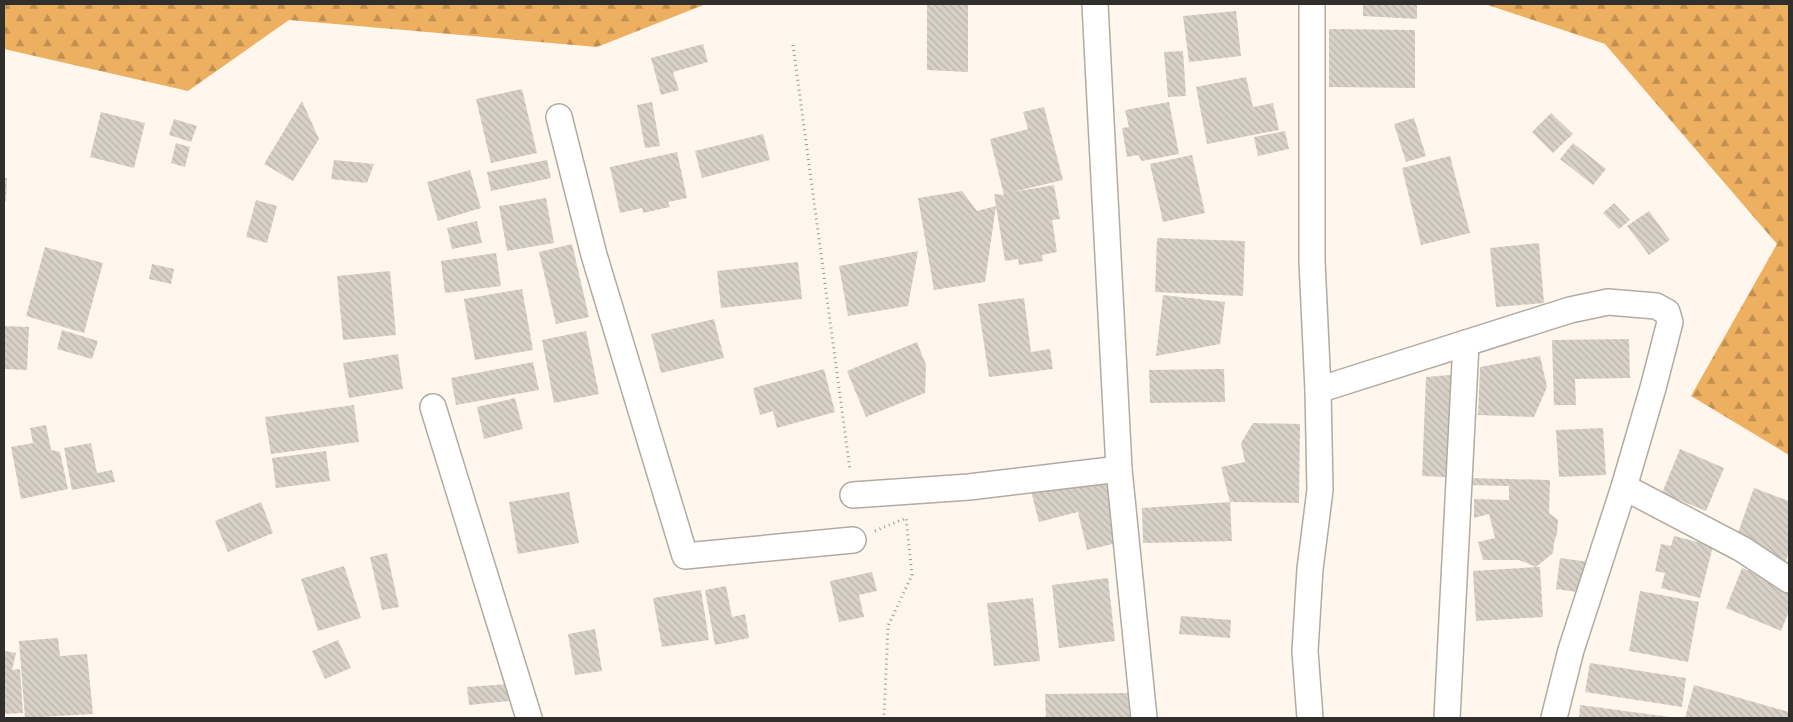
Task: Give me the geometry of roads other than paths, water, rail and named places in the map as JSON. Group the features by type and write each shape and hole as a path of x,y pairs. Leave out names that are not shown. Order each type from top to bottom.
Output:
{"street":[{"path":"1095,4 1118,469 1144,718"},
{"path":"1310,718 1305,651 1310,569 1320,490 1312,261 1312,4"},
{"path":"559,117 594,256 685,556 853,540"},
{"path":"1318,390 1570,310 1608,302 1656,306 1667,312 1670,322 1653,388 1624,487 1571,650 1554,718"},
{"path":"1447,718 1466,343"},
{"path":"433,407 529,718"},
{"path":"853,494 969,487 1118,469"},
{"path":"1624,487 1742,549 1789,580"}]}
